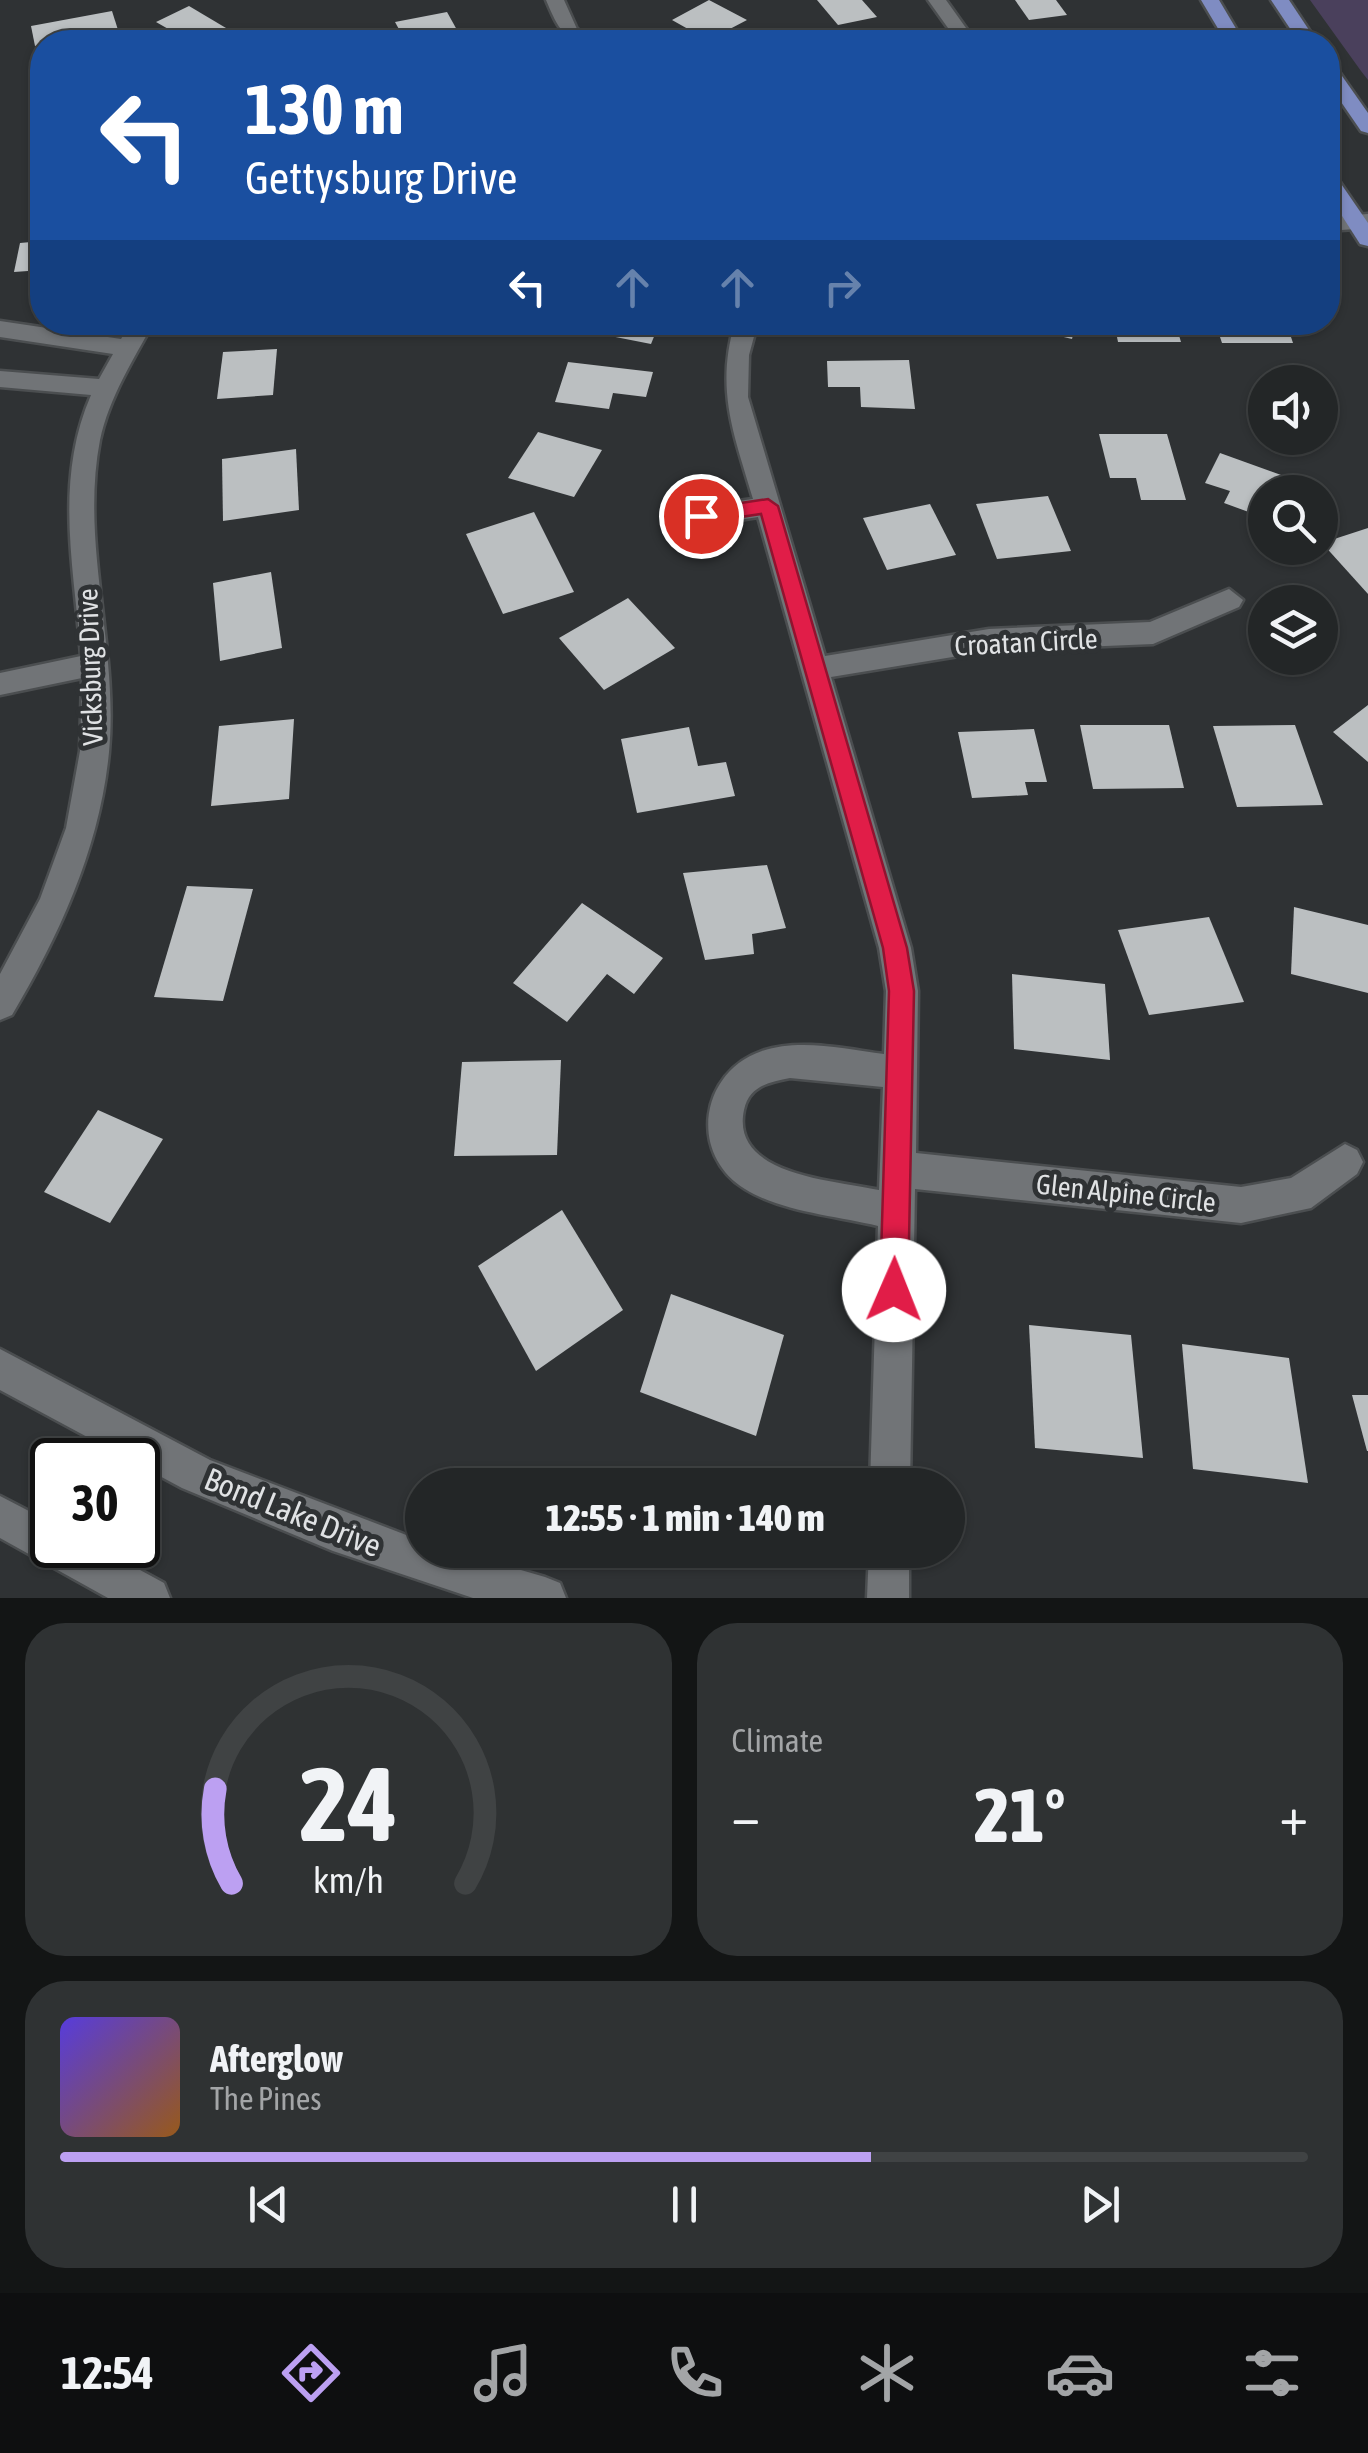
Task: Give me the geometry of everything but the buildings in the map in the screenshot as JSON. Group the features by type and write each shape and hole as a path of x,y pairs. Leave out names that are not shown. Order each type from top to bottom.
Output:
{"main road":[{"path":"1210,0 1228,30"},
{"path":"1280,0 1300,30"},
{"path":"1340,87 1368,126"},
{"path":"1340,195 1364,227"}],"street":[{"path":"555,0 568,30"},
{"path":"938,0 959,30"},
{"path":"0,328 30,333"},
{"path":"45,335 128,348"},
{"name":"Vicksburg Drive","path":"0,1004 43,931 71,864 88,802 94,756 95,664 82,486 88,438 106,388 136,335"},
{"path":"743,335 736,355 736,397 817,668 895,948 902,991 890,1468"},
{"path":"0,378 106,388"},
{"path":"701,516 768,506"},
{"name":"Croatan Circle","path":"817,668 990,640 1154,633 1230,600"},
{"path":"0,684 95,664"},
{"path":"896,1212 766,1182 748,1173 733,1154 724,1128 726,1102 734,1085 761,1066 788,1061 898,1072"},
{"name":"Glen Alpine Circle","path":"896,1169 1240,1205 1298,1195 1345,1162"},
{"name":"Bond Lake Drive","path":"0,1368 134,1444 248,1498 454,1573 545,1598"},
{"path":"0,1516 149,1598"},
{"path":"888,1598 889,1568"}],"shaded area":[{"path":"1310,0 1368,0 1368,80 1340,42 1340,30 1332,30"}],"route":[{"path":"701,516 768,506 895,948 902,991 894,1290"}]}
